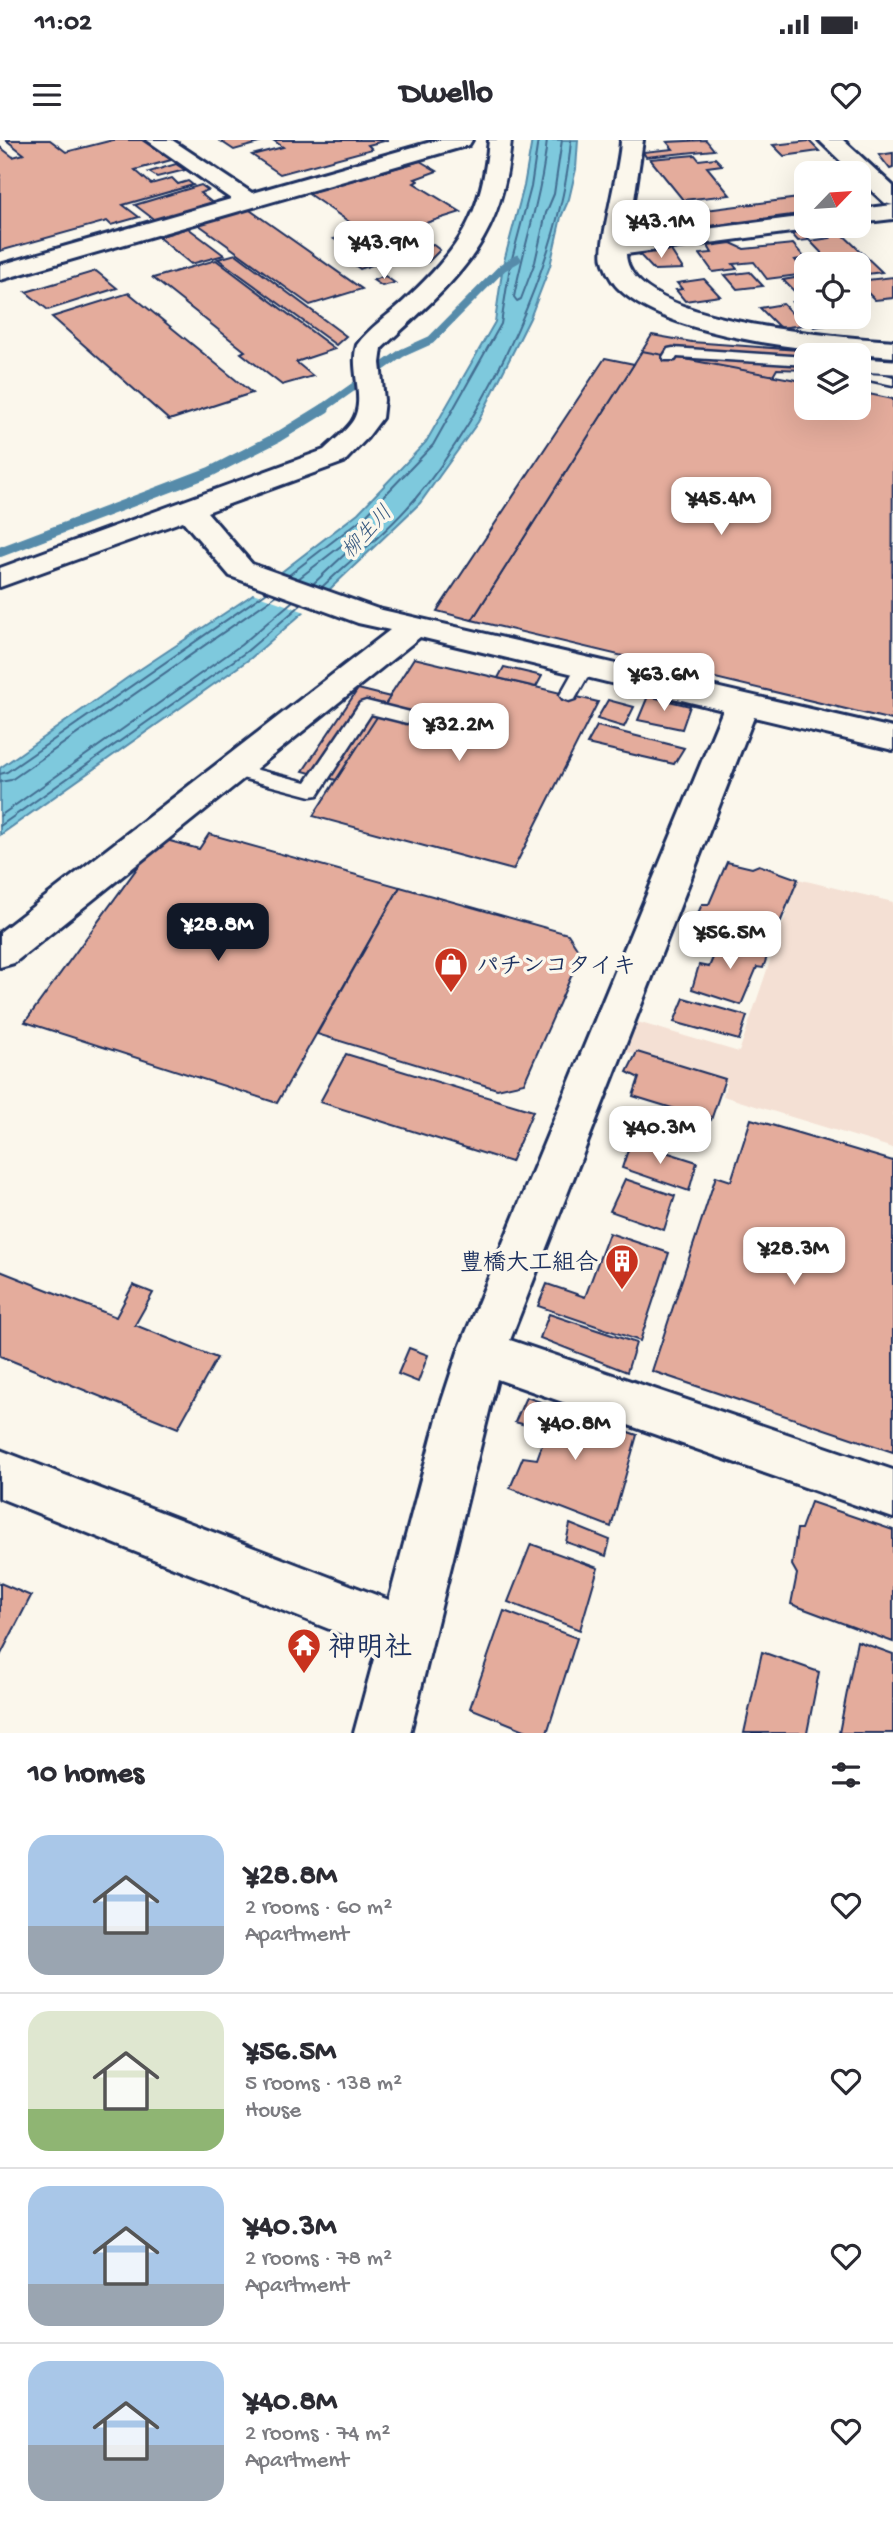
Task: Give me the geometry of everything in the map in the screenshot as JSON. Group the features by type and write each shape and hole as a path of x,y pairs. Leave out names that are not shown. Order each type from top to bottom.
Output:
{"street":[{"path":"158,140 247,201"},
{"path":"0,273 461,140"},
{"path":"0,578 334,456 367,420 371,408 365,356 370,345 434,284 473,239 497,177 500,140"},
{"path":"632,140 613,258 625,281 670,310 716,325 874,354"},
{"path":"830,140 893,198"},
{"path":"872,214 893,212"},
{"path":"615,248 794,225"},
{"path":"187,508 241,570 360,613 413,626 576,681 742,704 893,739"},
{"path":"0,953 396,643 413,626"},
{"path":"382,1733 464,1407 482,1352 742,704"},
{"path":"482,1352 893,1494"},
{"path":"0,1474 409,1634"}],"lane":[{"path":"670,356 673,352 794,360"},
{"path":"874,354 893,367"},
{"path":"874,375 893,381"},
{"path":"234,770 319,787 366,707 407,718"}],"shaded area":[{"path":"798,879 893,902 893,1148 723,1096 727,1082 621,1050 634,1021 739,1052"}],"water":[{"name":"柳生川","path":"532,140 578,140 576,169 550,266 530,318 478,422 420,503 330,589 251,658 0,835 0,768 127,678 249,597 358,513 426,442 495,322 503,265 524,186"}],"pier":[{"path":"276,572 332,592 308,613 250,592"}],"building":[{"path":"6,140 50,140 66,152 113,140 142,140 171,160 135,170 151,184 172,178 178,184 188,181 193,185 123,205 139,217 111,225 107,221 0,251 0,147 13,157 24,154"},
{"path":"219,140 254,140 259,143 234,150"},
{"path":"273,140 388,140 368,145 372,149 280,174 252,155 283,147"},
{"path":"706,140 714,150 646,157 643,152 673,149 667,142"},
{"path":"809,141 819,151 784,156 773,145"},
{"path":"893,153 893,168 890,169 879,155"},
{"path":"695,155 699,160 715,158 722,165 707,167 730,195 683,200 650,159"},
{"path":"420,161 437,171 415,179 418,181 414,183 461,212 384,236 389,241 353,251 334,239 361,230 307,193"},
{"path":"176,164 185,170 157,177 149,172"},
{"path":"201,185 208,190 200,193 214,204 156,221 135,205"},
{"path":"794,199 794,215 649,234 636,219"},
{"path":"247,208 362,289 310,305 195,222"},
{"path":"188,228 224,255 191,264 158,237"},
{"path":"411,235 423,243 411,247 399,239"},
{"path":"846,238 861,252 821,252 810,241"},
{"path":"731,243 744,249 793,244 800,252 794,252 794,276 767,279 754,262 733,264 737,269 713,272 700,254 712,253 708,246"},
{"path":"432,244 440,250 428,262 416,265 399,253"},
{"path":"670,249 683,269 654,270 638,253"},
{"path":"375,251 388,260 360,269 348,260"},
{"path":"236,254 346,336 336,345 218,259"},
{"path":"216,260 335,349 296,362 313,376 282,385 241,353 245,351 153,278"},
{"path":"871,261 882,272 871,273"},
{"path":"96,271 117,288 48,310 26,292"},
{"path":"750,272 763,286 737,289 725,275"},
{"path":"385,276 395,283 382,286 373,280"},
{"path":"893,277 893,298 875,300 871,296 871,280"},
{"path":"794,278 794,291 783,280"},
{"path":"704,279 720,296 685,301 676,290 682,289 677,283"},
{"path":"129,293 252,393 169,420 52,317"},
{"path":"783,304 794,316 794,326 780,328 760,308"},
{"path":"652,335 692,342 794,350 794,370 777,369 773,376 642,351"},
{"path":"642,351 794,380 794,420 871,420 871,394 893,399 892,720 472,620"},
{"path":"871,355 893,357 893,377 871,375"},
{"path":"605,358 634,364 472,620 437,611"},
{"path":"414,658 598,702 513,870 313,816"},
{"path":"504,667 542,676 536,687 498,678"},
{"path":"358,689 390,697 336,780 303,771"},
{"path":"648,696 690,706 682,729 638,720"},
{"path":"608,700 634,707 624,727 597,719"},
{"path":"597,726 684,748 674,764 587,744"},
{"path":"209,834 400,887 277,1103 25,1022 159,838 199,849"},
{"path":"727,862 752,868 759,865 798,879 771,945 693,925 702,904 709,904"},
{"name":"パチンコタイキ","path":"400,887 568,934 581,954 524,1083 497,1089 317,1034"},
{"path":"721,939 769,951 763,968 757,967 741,1005 692,989 699,965 709,967"},
{"path":"684,998 747,1016 739,1040 674,1022"},
{"path":"637,1052 725,1079 711,1120 633,1096 639,1078 627,1072"},
{"path":"346,1054 533,1111 511,1162 320,1102"},
{"path":"751,1119 893,1161 893,1452 652,1371 716,1176 731,1181"},
{"path":"631,1141 697,1162 689,1191 622,1168"},
{"path":"625,1179 675,1196 664,1230 610,1211"},
{"name":"豊橋大工組合","path":"609,1233 669,1253 640,1341 538,1306 547,1284 585,1297"},
{"path":"0,1271 116,1317 133,1285 153,1293 135,1325 217,1358 178,1428 0,1356"},
{"path":"549,1314 636,1343 627,1372 540,1338"},
{"path":"409,1348 428,1355 418,1382 398,1374"},
{"path":"526,1397 637,1435 611,1527 510,1488 523,1457 537,1459 547,1431 515,1422"},
{"path":"811,1502 893,1530 893,1642 791,1604 797,1574 792,1565 797,1529 801,1529"},
{"path":"570,1524 610,1540 606,1556 566,1542"},
{"path":"531,1544 598,1568 580,1630 508,1602"},
{"path":"0,1583 31,1596 0,1656"},
{"path":"504,1611 577,1638 547,1733 532,1733 470,1708"},
{"path":"857,1641 893,1654 893,1733 839,1733"},
{"path":"762,1652 819,1672 807,1733 744,1733"}],"waterway":[{"path":"322,409 402,353 431,340 503,267 517,259"},
{"path":"0,552 210,472 278,437 325,408"}],"place":[{"name":"パチンコタイキ","path":"451,994"},
{"name":"豊橋大工組合","path":"622,1291"},
{"name":"神明社","path":"304,1675"}]}
